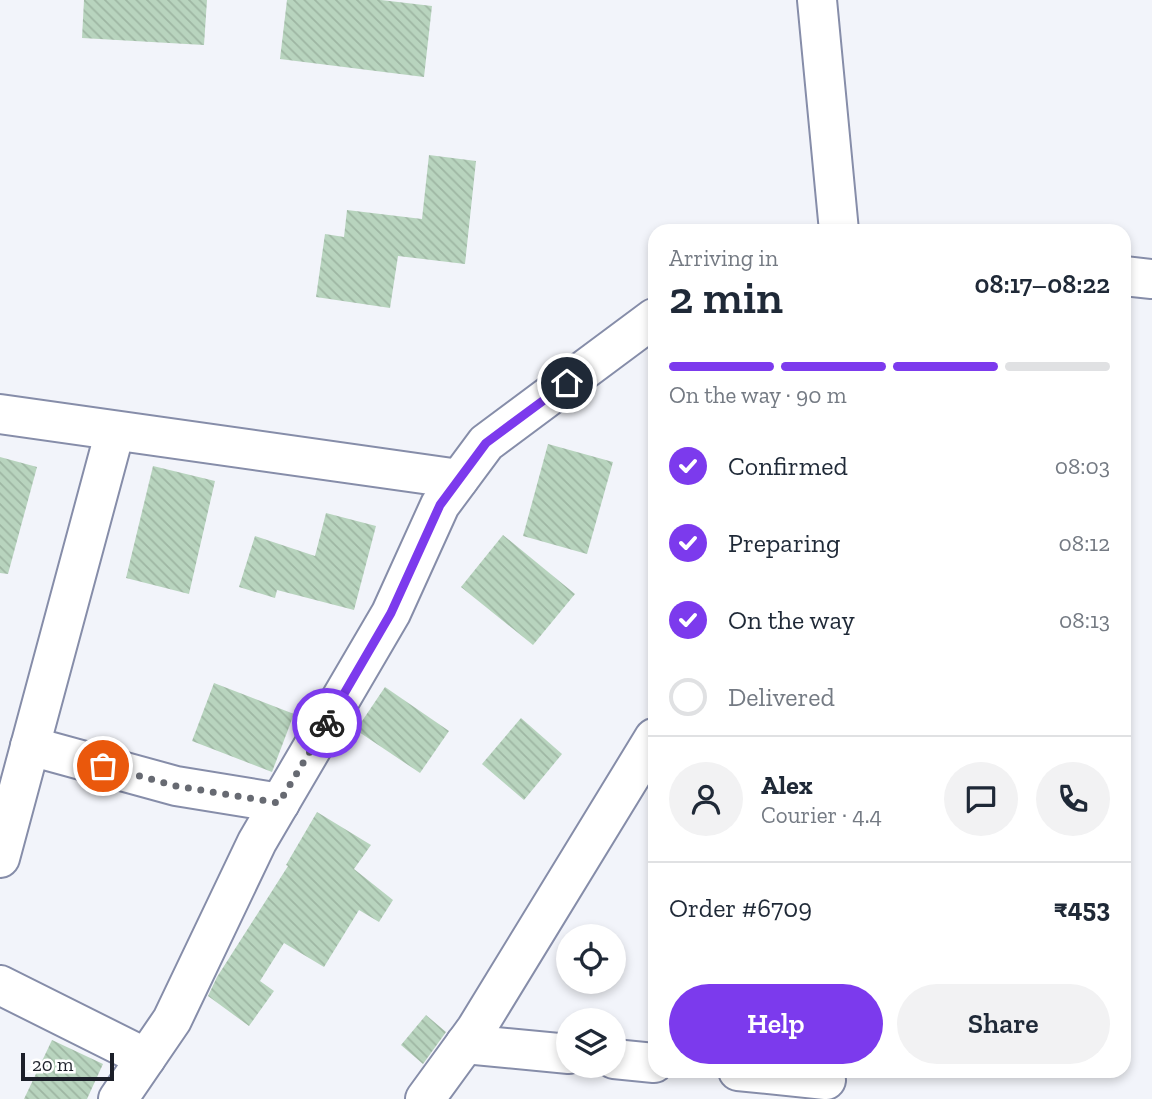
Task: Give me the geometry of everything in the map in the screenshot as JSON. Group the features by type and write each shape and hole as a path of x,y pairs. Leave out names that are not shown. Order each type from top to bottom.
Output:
{"street":[{"path":"817,0 840,224"},
{"path":"1131,277 1152,279"},
{"path":"118,1099 172,1020 257,842 391,613 440,505 486,443 648,322"},
{"path":"0,414 459,479"},
{"path":"0,858 115,431"},
{"path":"30,746 176,786 279,803"},
{"path":"440,1091 465,1044 648,748"},
{"path":"0,985 146,1058"},
{"path":"465,1044 556,1053"},
{"path":"626,1060 648,1062"},
{"path":"806,1078 826,1080"}],"building":[{"path":"84,0 207,0 204,45 82,38"},
{"path":"287,0 381,0 432,6 424,77 280,59"},
{"path":"429,155 476,161 465,264 398,256 390,308 316,297 325,234 344,237 347,210 422,219"},
{"path":"548,444 613,462 587,554 523,536"},
{"path":"0,457 37,467 8,574 0,573"},
{"path":"153,466 215,481 189,594 126,578"},
{"path":"326,513 376,526 354,610 277,590 275,598 239,587 255,536 315,556"},
{"path":"503,535 575,594 533,645 461,587"},
{"path":"214,683 294,714 272,772 192,741"},
{"path":"385,687 449,731 420,773 356,730"},
{"path":"521,718 562,754 524,800 482,764"},
{"path":"317,812 371,845 354,869 393,900 379,922 359,910 324,967 284,943 260,981 274,991 249,1026 208,996 217,977 288,866 286,865"},
{"path":"426,1015 446,1032 423,1064 401,1045"},
{"path":"52,1040 103,1064 87,1099 24,1099"}],"way so far":[{"path":"103,766 176,786 279,803 327,723"}],"route":[{"path":"327,723 391,613 440,505 486,443 567,383"}]}
